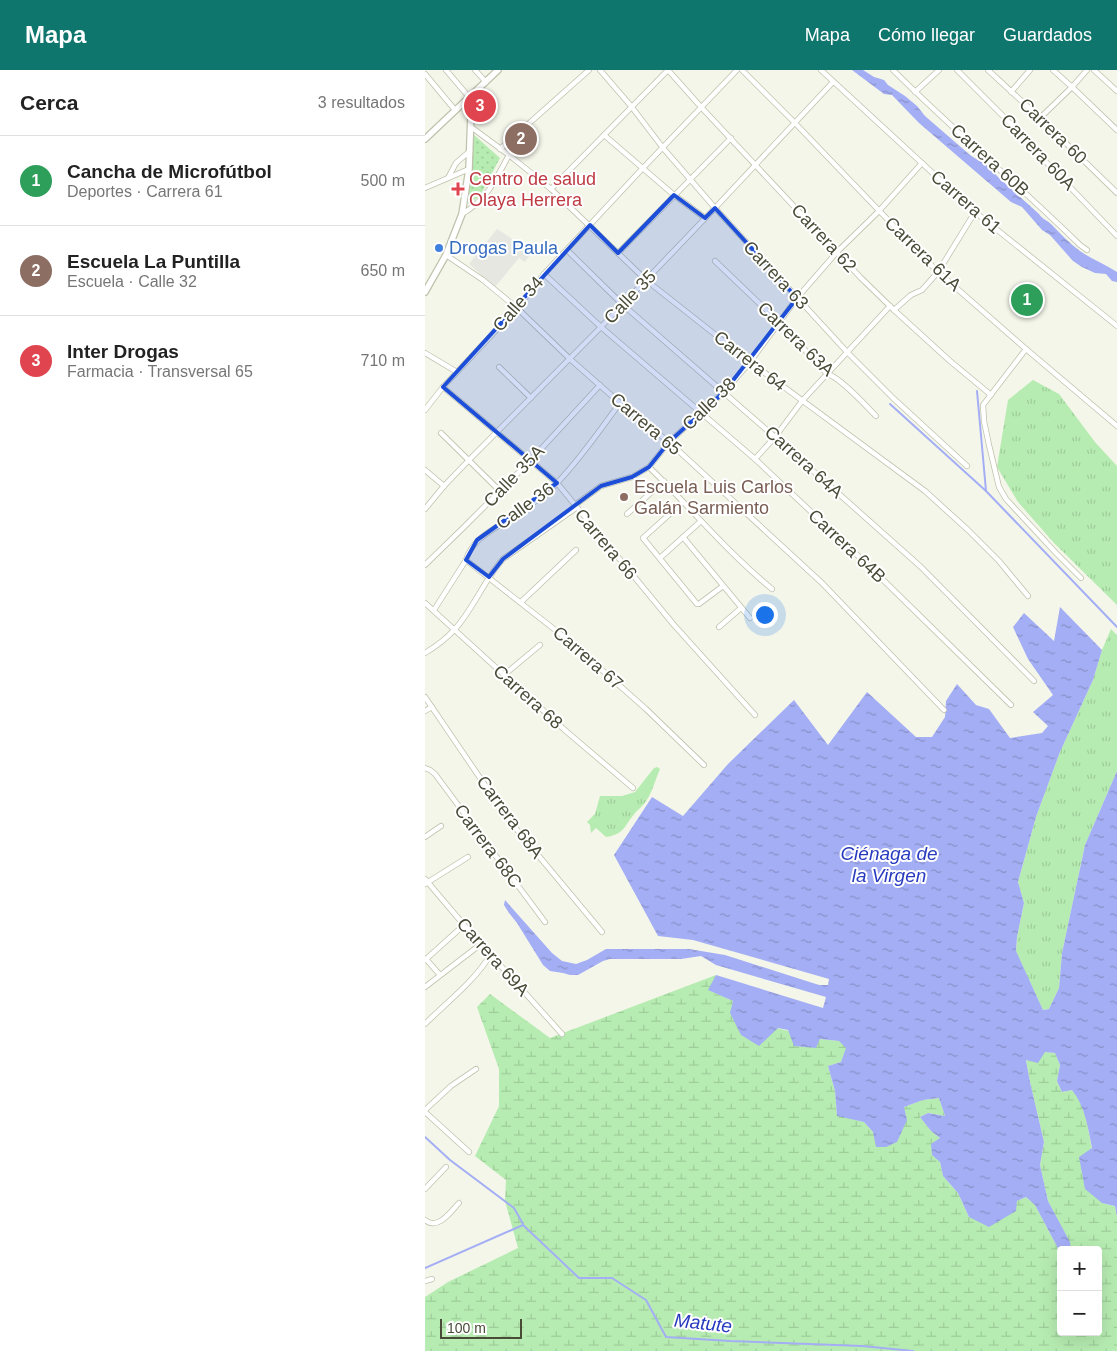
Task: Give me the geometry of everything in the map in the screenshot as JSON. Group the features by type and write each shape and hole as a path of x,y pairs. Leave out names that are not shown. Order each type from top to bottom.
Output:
{"street":[{"path":"429,70 425,74 455,110"},
{"path":"446,70 469,98"},
{"path":"475,70 485,82"},
{"path":"425,139 499,70"},
{"path":"500,149 589,70"},
{"name":"Carrera 63","path":"600,70 663,148 715,208 847,352 893,398 967,466"},
{"path":"658,70 662,76"},
{"path":"551,189 668,70"},
{"name":"Carrera 62","path":"668,70 861,278 950,361 991,395"},
{"name":"Calle 34","path":"425,410 443,387 517,308 544,274 737,70"},
{"name":"Carrera 61A","path":"741,70 794,122 938,272 1117,426"},
{"name":"Carrera 61","path":"821,70 975,212 1117,326"},
{"name":"Carrera 60B","path":"893,70 1087,250"},
{"path":"915,92 939,70"},
{"name":"Carrera 60A","path":"957,70 1020,133 1117,236"},
{"name":"Carrera 60","path":"988,70 1117,193"},
{"path":"1011,92 1030,70"},
{"path":"1053,70 1117,130"},
{"path":"1040,118 1087,70"},
{"path":"1094,70 1117,91"},
{"name":"Calle 35","path":"425,509 469,460 647,280 833,82"},
{"path":"425,292 445,255 462,214 469,169 471,113 479,88"},
{"name":"Carrera 64","path":"471,127 551,189 647,280 749,362 925,491 999,560 1028,596"},
{"path":"605,135 642,169 705,218"},
{"path":"618,253 731,138"},
{"path":"448,178 456,163 469,151"},
{"path":"462,214 487,194 509,155"},
{"name":"Calle 38","path":"425,654 455,630 489,577 503,559 601,486 632,477 649,467 669,442 724,392 797,298 837,252 879,211 921,163"},
{"path":"425,188 469,169"},
{"path":"755,459 775,437 802,401 847,352 892,308 922,290 938,272 975,212"},
{"path":"1112,231 1117,226"},
{"name":"Carrera 64A","path":"567,250 622,304 921,567 1034,681"},
{"name":"Carrera 65","path":"445,255 483,280 517,308 620,403 669,442 822,582 944,710"},
{"name":"Carrera 63A","path":"715,261 778,322 827,374 841,382 876,416"},
{"name":"Carrera 64B","path":"544,274 601,327 755,459 872,569 1011,705"},
{"path":"1026,349 983,404 989,445 999,487 1007,499 1081,578"},
{"path":"425,353 457,372"},
{"path":"499,367 531,398"},
{"name":"Calle 35A","path":"425,565 530,461 600,385"},
{"name":"Carrera 66","path":"443,387 557,483 674,625 755,716"},
{"name":"Calle 36","path":"433,610 477,540 525,508 557,483 585,450 620,403"},
{"path":"441,433 500,491"},
{"path":"649,467 755,575 772,589"},
{"path":"425,470 444,486"},
{"path":"627,514 664,481"},
{"path":"683,502 643,538 694,603 699,604 723,586"},
{"path":"660,558 701,521"},
{"path":"683,537 750,618"},
{"path":"521,602 576,550"},
{"name":"Carrera 67","path":"466,560 569,640 647,709 703,765"},
{"name":"Carrera 68","path":"425,602 567,732 633,788"},
{"path":"719,627 741,608"},
{"path":"504,675 540,645"},
{"name":"Carrera 68A","path":"425,697 508,819 602,932"},
{"path":"425,711 432,707"},
{"name":"Carrera 68C","path":"428,769 445,788 545,922"},
{"path":"425,837 441,826"},
{"path":"426,882 468,857"},
{"name":"Carrera 69A","path":"426,882 562,1034"},
{"path":"440,975 426,959 464,925"},
{"path":"425,987 481,944"},
{"path":"425,1024 470,982 483,968 491,954"},
{"path":"469,1152 425,1111 451,1086 476,1068"},
{"path":"425,1189 446,1167"},
{"path":"425,1220 433,1223 439,1222 459,1202"},
{"path":"425,1281 432,1278"}],"highlighted area":[{"path":"674,195 705,218 715,208 797,298 724,392 669,442 649,467 632,477 601,486 503,559 489,577 466,560 477,540 557,483 443,387 590,225 618,253"}],"green space":[{"path":"473,134 500,158 480,196 468,204"},
{"path":"1023,285 1042,304 1031,315 1012,296"},
{"path":"1033,380 1059,394 1095,442 1117,466 1117,605 1054,543 1018,502 997,467 1008,400"},
{"path":"1111,629 1117,635 1117,771 1085,845 1062,953 1059,988 1049,1009 1043,1010 1016,952 1024,903 1018,882 1036,817 1060,752 1093,680"},
{"path":"654,768 660,769 649,797 621,832 606,837 596,828 591,833 590,825 587,822 595,814 600,796 622,796 635,792"},
{"path":"716,975 709,990 733,1001 741,1035 759,1045 777,1028 820,1039 839,1041 847,1048 841,1062 828,1066 835,1091 837,1115 864,1122 873,1132 904,1107 923,1100 939,1098 945,1116 928,1113 920,1117 931,1131 940,1138 940,1162 943,1176 958,1193 969,1217 1026,1197 1035,1205 1057,1246 1057,1336 1102,1336 1102,1246 1070,1246 1048,1201 1040,1165 1044,1142 1026,1059 1045,1052 1055,1053 1060,1065 1057,1081 1062,1092 1072,1090 1078,1097 1086,1118 1102,1203 1115,1206 1117,1217 1117,1351 425,1351 425,1297 448,1282 518,1248 505,1201 506,1180 475,1156 499,1106 499,1069 477,1007 490,994 550,1038"}],"shaded area":[{"path":"497,229 532,252 525,262 519,258 495,287 469,264"}],"water":[{"path":"852,70 863,70 874,77 884,80 888,85 905,96 970,155 991,169 1076,248 1117,272 1117,282 1112,281 1106,274 1095,273 1073,261 1022,207 1011,202 919,123 892,95 884,94"},
{"name":"Ciénaga de la Virgen","path":"1060,607 1102,650 1093,680 1060,752 1036,817 1018,882 1024,903 1016,951 1043,1010 1049,1009 1059,988 1062,953 1085,845 1117,771 1117,1217 1115,1206 1102,1203 1085,1189 1079,1157 1092,1148 1087,1125 1080,1103 1072,1090 1062,1092 1057,1081 1060,1065 1055,1053 1045,1052 1038,1063 1026,1060 1044,1142 1040,1165 1048,1201 1070,1246 1057,1246 1035,1205 1026,1197 1017,1201 1016,1211 989,1227 969,1217 958,1193 943,1176 940,1162 932,1155 931,1144 940,1138 931,1131 920,1117 928,1113 945,1116 939,1098 923,1100 904,1107 907,1120 897,1142 886,1147 876,1147 873,1132 864,1122 837,1116 835,1091 828,1066 841,1062 846,1048 839,1041 820,1039 816,1048 794,1046 788,1030 778,1028 759,1046 741,1035 730,1013 733,1001 708,990 716,975 823,1008 826,997 716,965 701,956 681,959 610,959 578,975 550,971 543,965 504,905 505,900 552,953 562,961 576,964 606,949 689,949 725,955 819,985 828,985 829,979 693,940 658,936 614,855 652,797 683,816 728,764 794,700 828,745 867,692 916,737 932,737 945,717 946,701 957,684 976,705 989,709 1010,738 1042,733 1048,726 1033,712 1053,695 1028,659 1013,627 1024,613 1054,641"}],"waterway":[{"path":"977,391 986,491"},
{"path":"890,404 986,491 1117,627"},
{"path":"425,1137 450,1160 514,1208 523,1224"},
{"name":"Matute","path":"425,1268 523,1225 579,1278 612,1278 646,1300 666,1337 862,1346 913,1351"}],"place":[{"name":"Inter Drogas","path":"480,106"},
{"name":"Escuela La Puntilla","path":"521,139"},
{"name":"Centro de salud Olaya Herrera","path":"458,189"},
{"name":"Drogas Paula","path":"439,248"},
{"name":"Cancha de Microfútbol","path":"1027,300"},
{"name":"Escuela Luis Carlos Galán Sarmiento","path":"624,497"}]}
